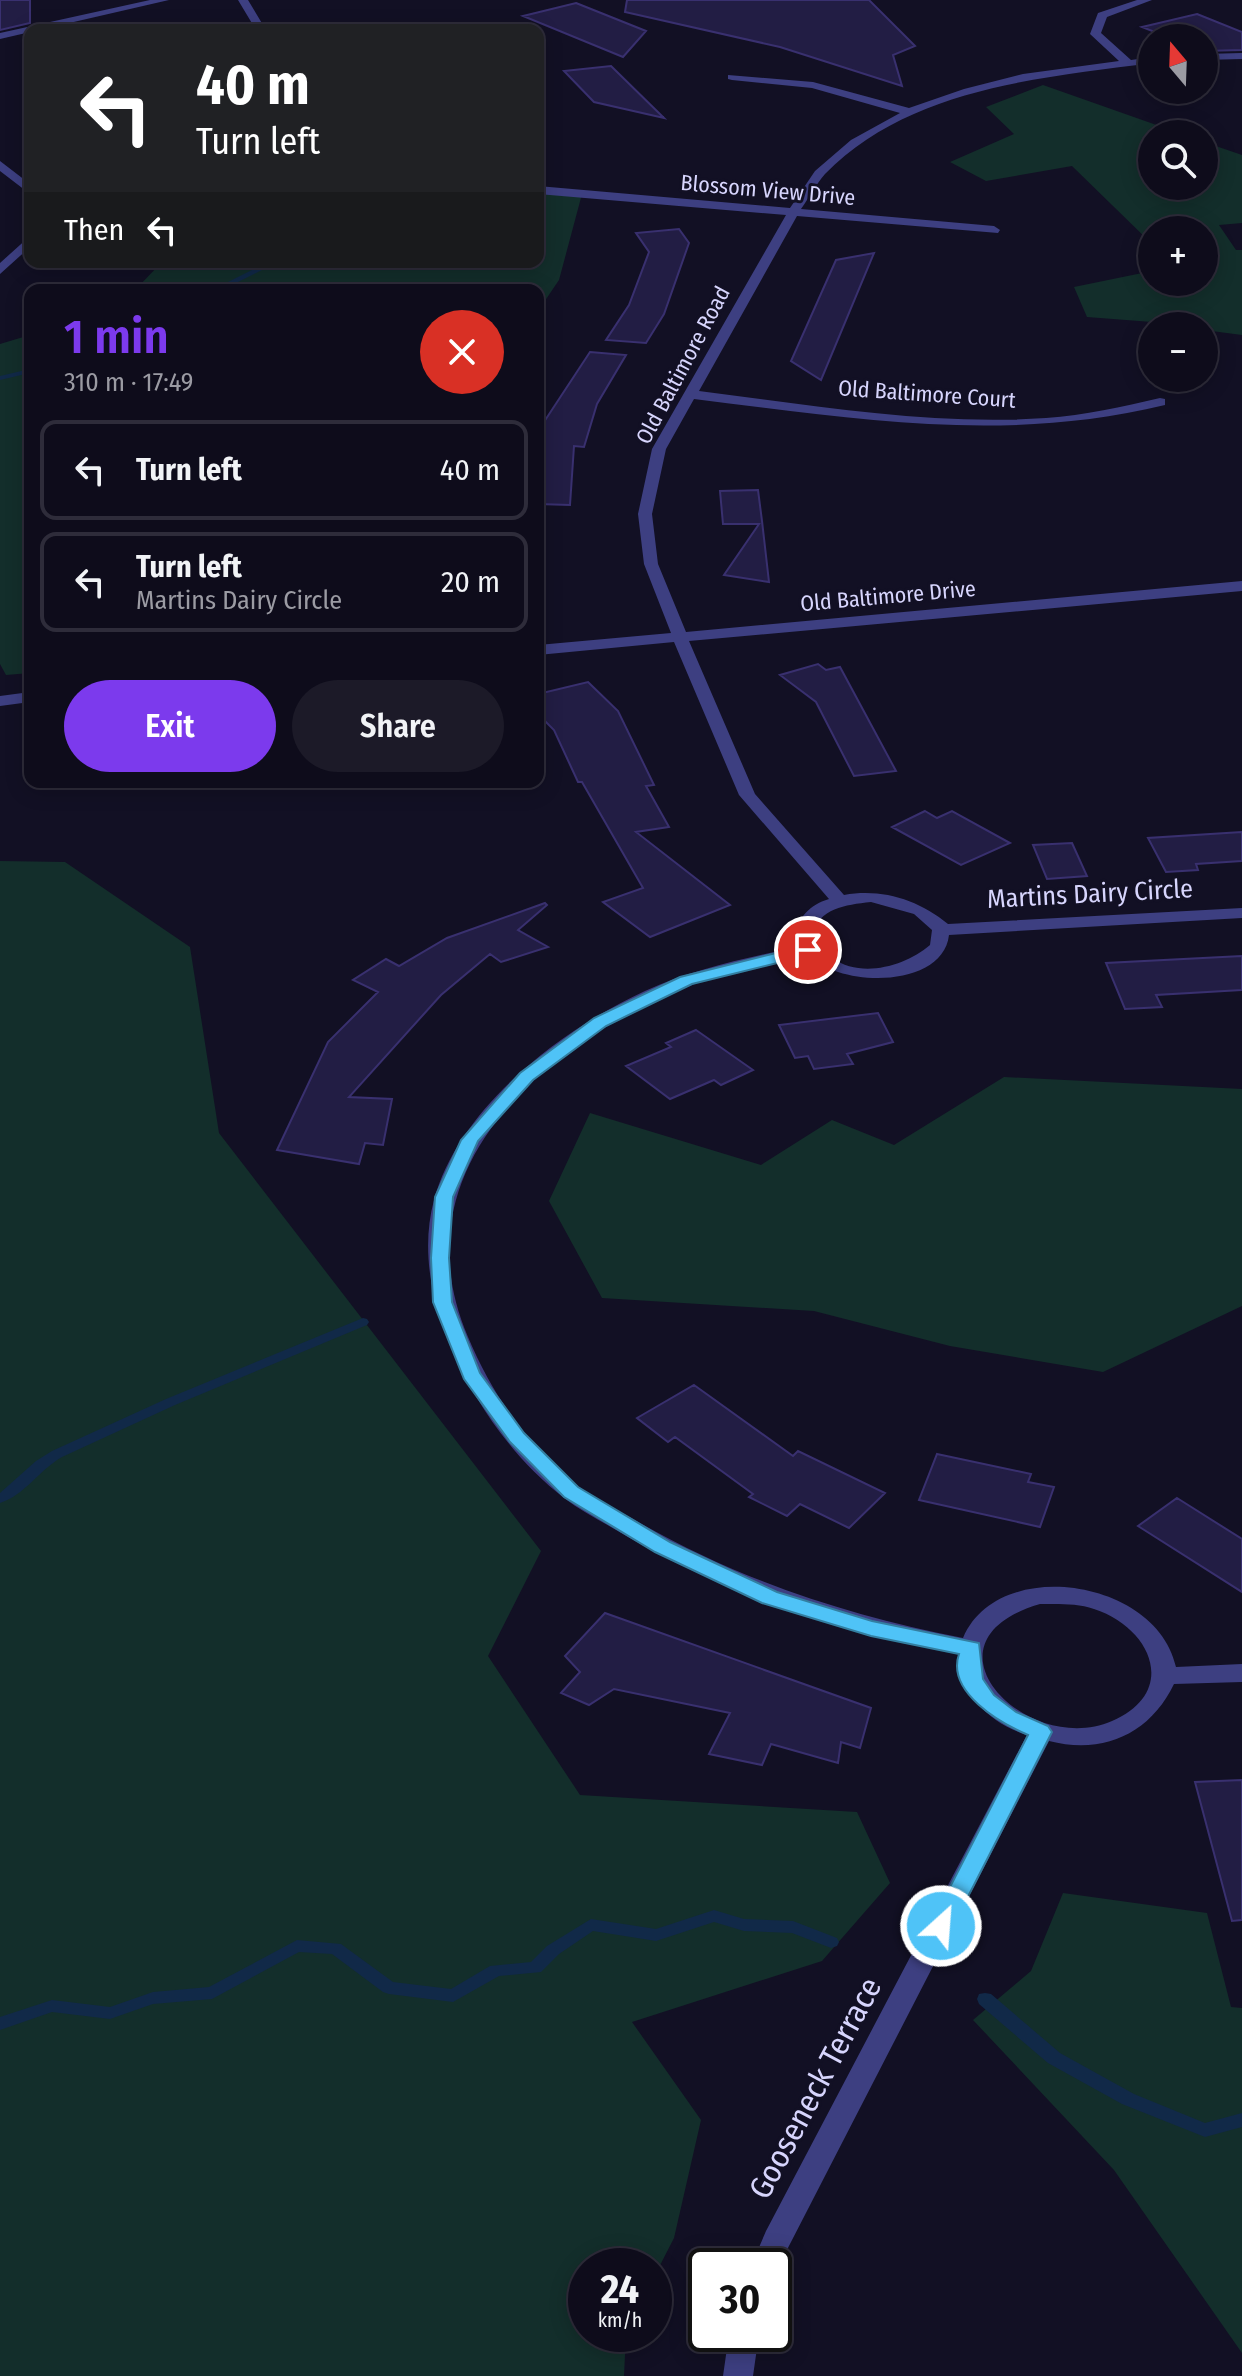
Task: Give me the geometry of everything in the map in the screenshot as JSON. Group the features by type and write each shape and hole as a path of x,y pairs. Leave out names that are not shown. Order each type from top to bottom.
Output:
{"street":[{"path":"55,24 164,0"},
{"path":"243,0 257,24"},
{"path":"1127,62 1095,34 1102,15 1147,0"},
{"path":"0,36 24,31"},
{"path":"1218,57 1242,56"},
{"name":"Old Baltimore Road","path":"839,900 747,795 680,637 651,564 645,514 659,449 793,213 819,173 855,142 910,112 1023,77 1138,61"},
{"path":"732,77 813,85 910,112"},
{"path":"0,165 24,185"},
{"name":"Blossom View Drive","path":"544,191 994,230"},
{"path":"0,270 24,246"},
{"name":"Old Baltimore Court","path":"689,394 970,421 1070,421 1125,413 1160,402"},
{"name":"Old Baltimore Drive","path":"544,649 1242,586"},
{"path":"0,701 24,698"},
{"path":"871,897 904,903 929,914 942,930 942,946 932,958 913,968 885,974 853,972 826,963 808,950 801,936 806,920 820,908 839,900 871,897"},
{"name":"Martins Dairy Circle","path":"942,930 1242,913"},
{"path":"808,950 686,981 600,1022 527,1076 470,1140 444,1197 440,1258 443,1302 471,1375 517,1437 571,1492 662,1547 770,1597 871,1629 972,1648"},
{"path":"1039,1596 1074,1596 1107,1604 1142,1625 1157,1642 1166,1667 1165,1676 1164,1689 1156,1703 1133,1723 1094,1735 1041,1732 1008,1718 987,1700 973,1680 968,1660 977,1630 1004,1607 1039,1596"},
{"path":"1165,1676 1242,1673"},
{"name":"Gooseneck Terrace","path":"773,2248 1041,1732"},
{"path":"738,2376 741,2352"}],"green space":[{"path":"1043,85 1142,120 1138,120 1138,200 1218,200 1218,147 1242,155 1242,223 1219,225 1236,250 1242,250 1242,335 1218,332 1218,312 1138,312 1138,321 1087,317 1074,287 1138,274 1138,296 1218,296 1218,216 1138,216 1138,230 1072,166 986,181 950,162 1014,134 986,107"},
{"path":"544,191 582,194 559,280 544,302 544,284 141,284 156,268 544,268"},
{"path":"24,337 24,674 6,675 0,664 0,344"},
{"path":"0,861 65,862 190,947 219,1133 541,1551 488,1656 580,1795 857,1812 890,1883 822,1961 632,2022 701,2120 674,2238 669,2248 568,2248 568,2352 625,2352 624,2376 0,2376"},
{"path":"1004,1077 1242,1089 1242,1306 1103,1372 950,1346 814,1311 602,1298 549,1201 590,1113 761,1165 832,1120 894,1145"},
{"path":"1063,1893 1207,1913 1231,2007 1242,2008 1242,2353 1114,2170 973,2020 1031,1971"}],"building":[{"path":"0,0 30,0 30,23 0,30"},
{"path":"627,0 869,0 915,46 893,55 902,86 780,47 625,12"},
{"path":"576,3 646,31 623,57 523,16"},
{"path":"1197,14 1242,32 1242,50 1218,51 1218,24 1155,24"},
{"path":"611,66 664,118 594,102 564,71"},
{"path":"679,229 689,243 664,314 646,343 606,340 629,305 649,252 636,233"},
{"path":"874,253 821,380 791,361 836,260"},
{"path":"590,352 626,355 597,404 584,447 574,446 570,505 544,504 544,422"},
{"path":"758,490 769,582 724,575 759,524 723,524 720,491"},
{"path":"818,664 826,670 840,667 896,771 854,776 816,702 780,675"},
{"path":"588,682 618,711 654,785 646,786 669,827 636,832 730,905 650,937 603,902 643,888 582,782 578,782 554,730 544,720 544,693"},
{"path":"925,811 937,818 952,811 1010,843 961,865 892,827"},
{"path":"1242,832 1242,861 1196,864 1198,870 1166,872 1148,838"},
{"path":"1072,843 1087,876 1047,879 1033,845"},
{"path":"545,903 547,905 518,930 548,947 501,962 490,954 441,995 349,1097 392,1099 383,1145 365,1143 359,1164 277,1150 328,1042 378,992 353,980 386,959 399,966 447,938"},
{"path":"1242,956 1242,990 1156,995 1162,1007 1125,1009 1106,963"},
{"path":"878,1013 893,1042 847,1054 853,1064 814,1069 808,1056 795,1058 779,1025"},
{"path":"696,1030 753,1070 721,1085 714,1080 670,1099 626,1066 671,1047 666,1043"},
{"path":"694,1385 793,1456 798,1451 885,1493 849,1528 800,1504 787,1516 749,1497 753,1494 675,1437 668,1442 637,1418"},
{"path":"937,1454 1031,1474 1028,1482 1054,1487 1040,1527 919,1500"},
{"path":"1177,1498 1242,1539 1242,1592 1138,1526"},
{"path":"605,1613 871,1708 860,1748 841,1742 838,1763 771,1744 762,1765 709,1754 730,1713 614,1689 589,1705 561,1693 580,1672 565,1656"},
{"path":"1242,1780 1242,1920 1232,1921 1195,1782"}],"waterway":[{"path":"228,284 262,268"},
{"path":"0,378 24,372"},
{"path":"0,1498 13,1491 57,1454 171,1402 363,1322"},
{"path":"0,2024 52,2006 110,2013 153,1998 212,1993 297,1946 335,1948 389,1988 453,1996 496,1970 535,1968 553,1950 591,1925 656,1935 714,1916 744,1925 793,1927 831,1942"},
{"path":"985,1999 1054,2058 1128,2099 1205,2130 1242,2120"}],"route":[{"path":"808,950 746,963 686,981 600,1022 527,1076 470,1140 444,1197 440,1258 443,1302 471,1375 517,1437 571,1492 662,1547 770,1597 871,1629 972,1648 968,1660 973,1680 987,1700 1008,1718 1041,1732 1015,1777 941,1926"}]}
